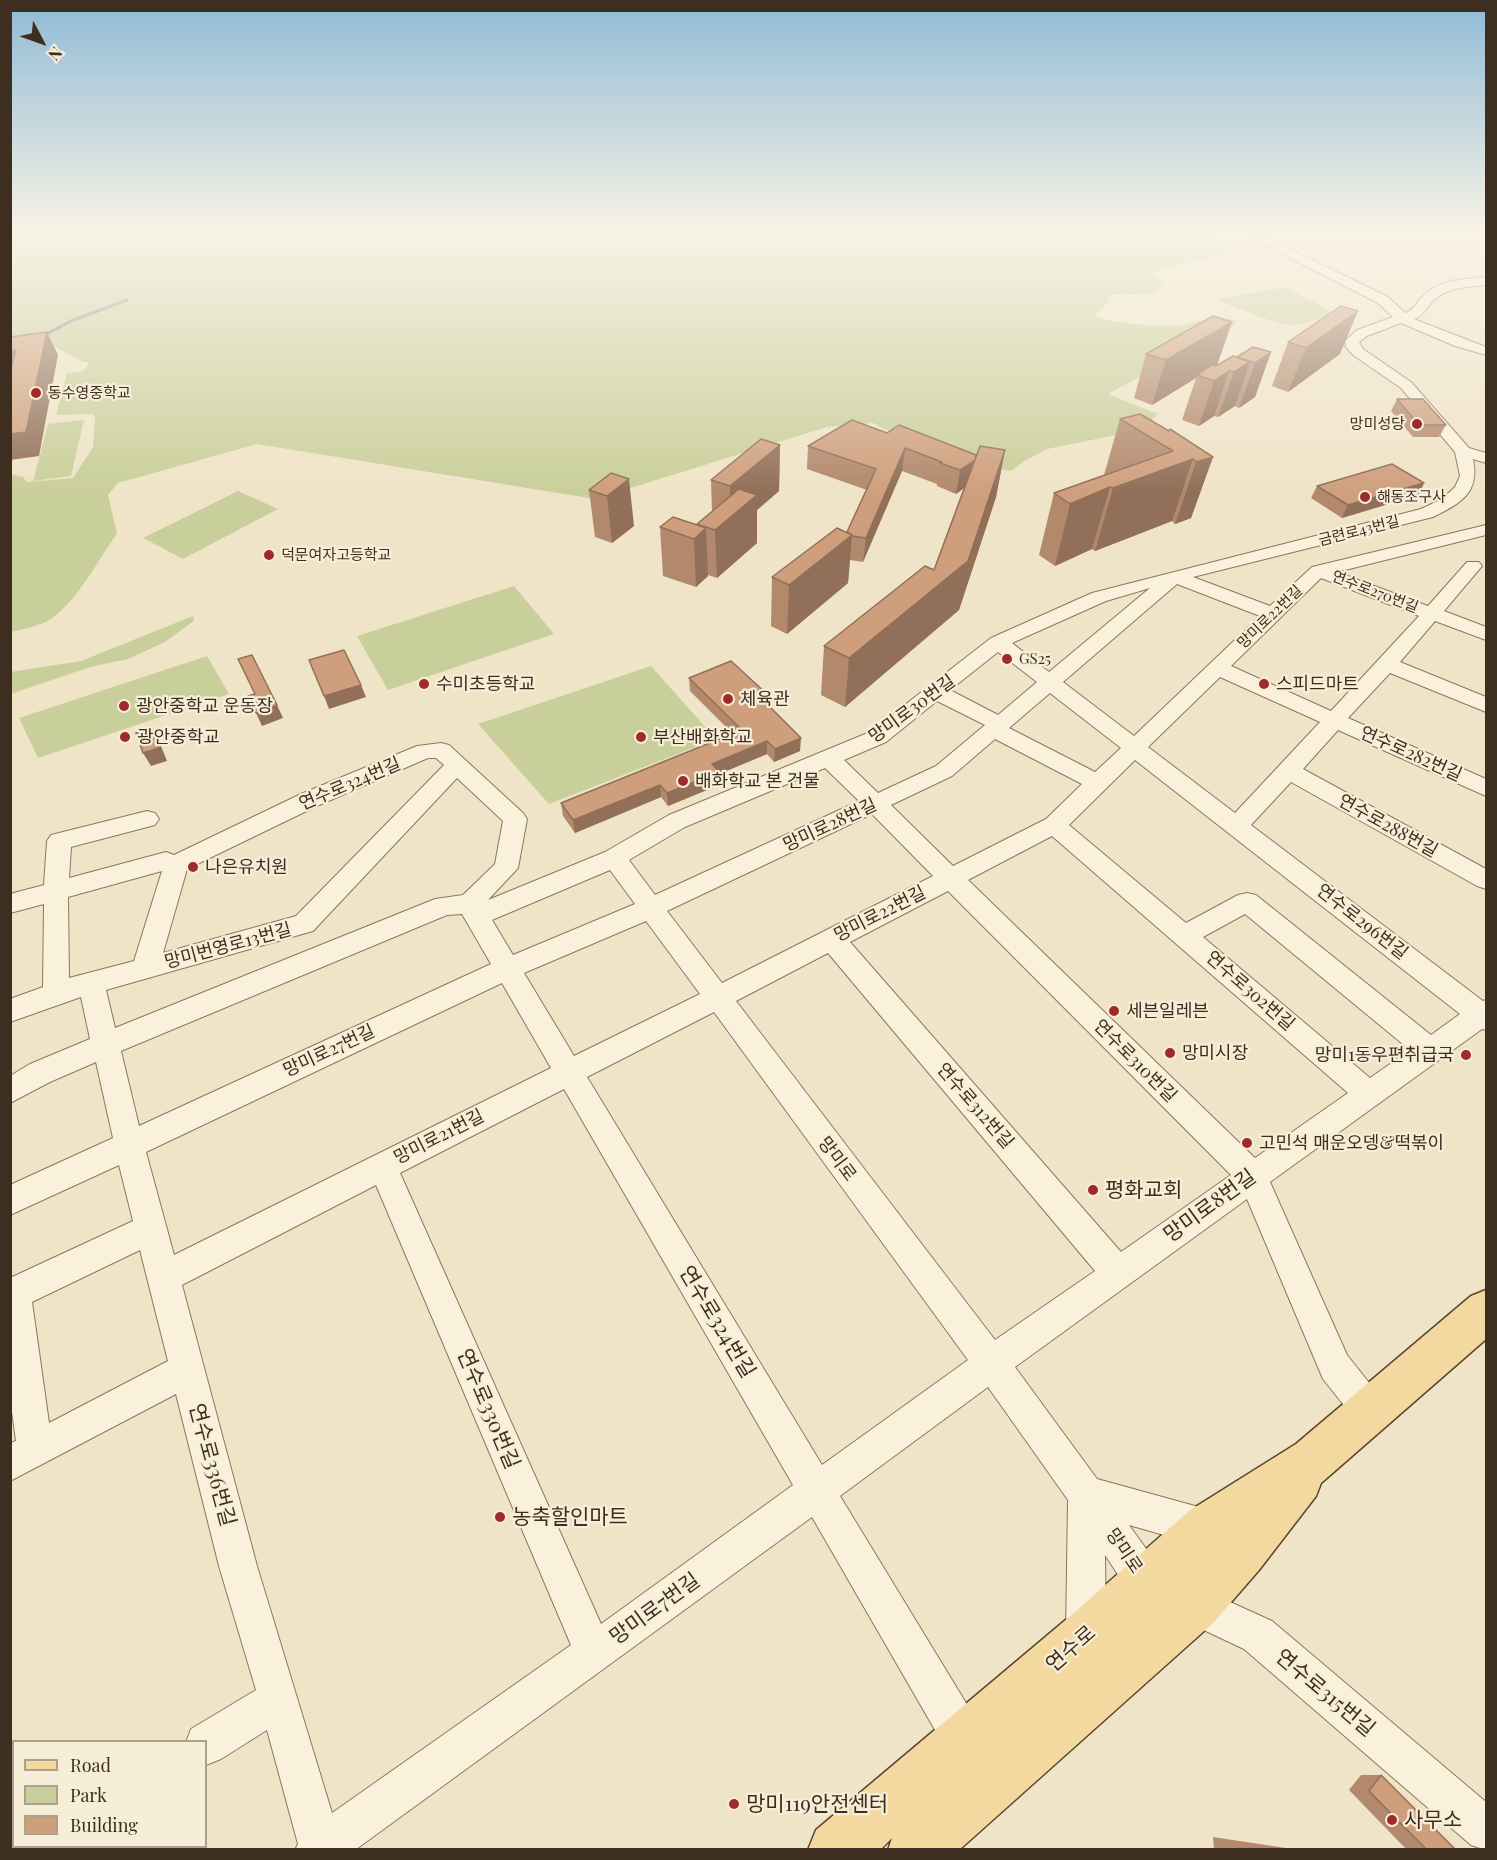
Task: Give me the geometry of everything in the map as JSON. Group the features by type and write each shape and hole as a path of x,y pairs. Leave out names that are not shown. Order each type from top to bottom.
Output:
{"main road":[{"name":"연수로","path":"836,1850 1086,1636 1206,1528 1313,1461 1486,1311"},
{"name":"연수로","path":"916,1850 1195,1605 1242,1553 1313,1461"}],"street":[{"path":"1486,350 1460,343 1403,319 1385,323 1362,333 1352,341 1353,347 1406,385 1463,451 1486,467"},
{"path":"1463,451 1486,458"},
{"name":"금련로43번길","path":"1175,577 1427,513 1453,499 1463,489 1468,476 1463,451"},
{"name":"망미로22번길","path":"717,998 1054,825 1318,571 1486,530"},
{"path":"1419,546 1480,568"},
{"name":"연수로270번길","path":"1433,614 1480,568"},
{"name":"연수로270번길","path":"1318,571 1486,634"},
{"path":"1175,577 1273,614"},
{"name":"망미로30번길","path":"614,858 677,821 878,737 998,642 1100,597 1175,577"},
{"name":"망미로28번길","path":"651,908 944,771 1175,577"},
{"name":"연수로282번길","path":"1336,721 1433,614"},
{"name":"연수로296번길","path":"998,642 1485,1015"},
{"path":"1387,664 1486,705"},
{"name":"연수로282번길","path":"1217,668 1486,788"},
{"path":"937,692 1098,783"},
{"path":"1237,826 1336,721"},
{"name":"연수로324번길","path":"176,864 309,801 425,751 441,750 515,819 506,868 472,910 965,1741"},
{"name":"연수로310번길","path":"830,759 1252,1176 1335,1367 1370,1411"},
{"name":"망미번영로13번길","path":"10,1011 56,993 304,924 456,766"},
{"name":"연수로288번길","path":"1289,771 1486,880"},
{"path":"56,993 56,892 59,841 147,819"},
{"name":"연수로302번길","path":"1054,825 1369,1094"},
{"path":"10,1090 40,1073 105,1045 444,906 472,910 614,858"},
{"name":"망미로","path":"614,858 991,1364 1086,1494 1146,1582"},
{"path":"10,904 166,861 176,864 145,969"},
{"name":"연수로302번길","path":"1185,935 1247,902 1430,1050"},
{"name":"망미로27번길","path":"10,1201 507,969 651,908"},
{"name":"연수로312번길","path":"832,939 1118,1273"},
{"name":"연수로336번길","path":"91,983 129,1144 238,1566 279,1699 320,1849"},
{"name":"망미로21번길","path":"163,1277 717,998"},
{"name":"망미로8번길","path":"991,1364 1430,1050 1485,1015"},
{"name":"연수로330번길","path":"382,1166 594,1653"},
{"path":"151,1229 12,1295 23,1456 187,1370"},
{"name":"망미로7번길","path":"320,1849 991,1364"},
{"path":"1086,1636 1086,1494 1206,1528"},
{"name":"연수로315번길","path":"1146,1582 1258,1635 1486,1830"},
{"path":"207,1743 279,1699"}],"green space":[{"path":"11,319 1102,319 1173,326 1212,319 1229,319 1236,322 1233,326 1108,394 1158,414 1141,430 1047,449 1011,471 967,465 915,445 873,423 827,427 595,499 257,444 118,483 108,495 117,534 79,590 71,601 51,619 11,632 11,474 23,477 27,482 73,478 93,447 95,417 93,414 56,415 67,373 84,371 89,363 39,338 11,350"},
{"path":"1266,319 1318,319 1297,325"},
{"path":"84,420 71,476 33,481 48,424"},
{"path":"238,491 278,509 183,559 143,538"},
{"path":"514,586 554,634 388,690 357,636"},
{"path":"193,616 194,621 165,642 128,659 90,667 11,694 11,672 81,661"},
{"name":"광안중학교 운동장","path":"207,656 229,694 38,758 19,718"},
{"path":"651,666 716,739 549,804 478,724"}],"building":[{"path":"1208,319 1222,319 1232,322 1166,360 1146,354"},
{"path":"1322,319 1347,319 1306,348 1288,342"},
{"path":"47,332 26,432 10,434 10,373 16,350 10,351 10,337"},
{"path":"1253,347 1271,352 1255,363 1237,357"},
{"path":"1233,356 1250,362 1234,372 1229,371 1214,381 1197,375 1212,365 1216,366"},
{"path":"1397,399 1423,399 1446,425 1419,425"},
{"path":"1140,414 1169,431 1170,429 1213,457 1196,462 1193,459 1113,488 1110,487 1070,504 1054,493 1173,451 1120,419"},
{"path":"852,420 887,433 899,425 976,455 975,460 960,470 905,448 866,538 852,536 847,532 876,469 808,446"},
{"path":"761,439 780,445 730,486 711,480"},
{"path":"980,446 1005,450 968,561 849,658 824,646 925,566 934,570"},
{"path":"1392,464 1424,483 1348,505 1317,486"},
{"path":"611,473 629,479 607,496 589,490"},
{"path":"739,489 757,495 715,530 697,524"},
{"path":"673,517 706,528 694,539 660,527"},
{"path":"837,528 852,535 789,585 772,577"},
{"path":"344,650 361,685 324,696 309,660"},
{"path":"252,655 277,705 256,713 248,696 255,694 238,659"},
{"path":"731,661 767,694 760,697 801,738 775,749 767,741 712,764 719,772 667,793 660,785 573,820 561,803 742,730 689,678"},
{"path":"151,728 159,748 143,753 136,733"},
{"path":"1381,1775 1456,1850 1427,1850 1369,1791"}],"waterway":[{"path":"43,336 77,319"}],"place":[{"name":"동수영중학교","path":"36,393"},
{"name":"망미성당","path":"1417,424"},
{"name":"해동조구사","path":"1365,497"},
{"name":"덕문여자고등학교","path":"269,555"},
{"name":"GS25","path":"1007,659"},
{"name":"수미초등학교","path":"424,684"},
{"name":"스피드마트","path":"1264,684"},
{"name":"체육관","path":"728,699"},
{"name":"광안중학교 운동장","path":"124,706"},
{"name":"광안중학교","path":"125,737"},
{"name":"부산배화학교","path":"641,737"},
{"name":"배화학교 본 건물","path":"683,781"},
{"name":"나은유치원","path":"193,867"},
{"name":"세븐일레븐","path":"1114,1011"},
{"name":"망미시장","path":"1170,1053"},
{"name":"망미1동우편취급국","path":"1466,1055"},
{"name":"고민석 매운오뎅&떡볶이","path":"1247,1143"},
{"name":"평화교회","path":"1093,1190"},
{"name":"농축할인마트","path":"500,1517"},
{"name":"망미119안전센터","path":"734,1804"},
{"name":"사무소","path":"1392,1820"}]}
